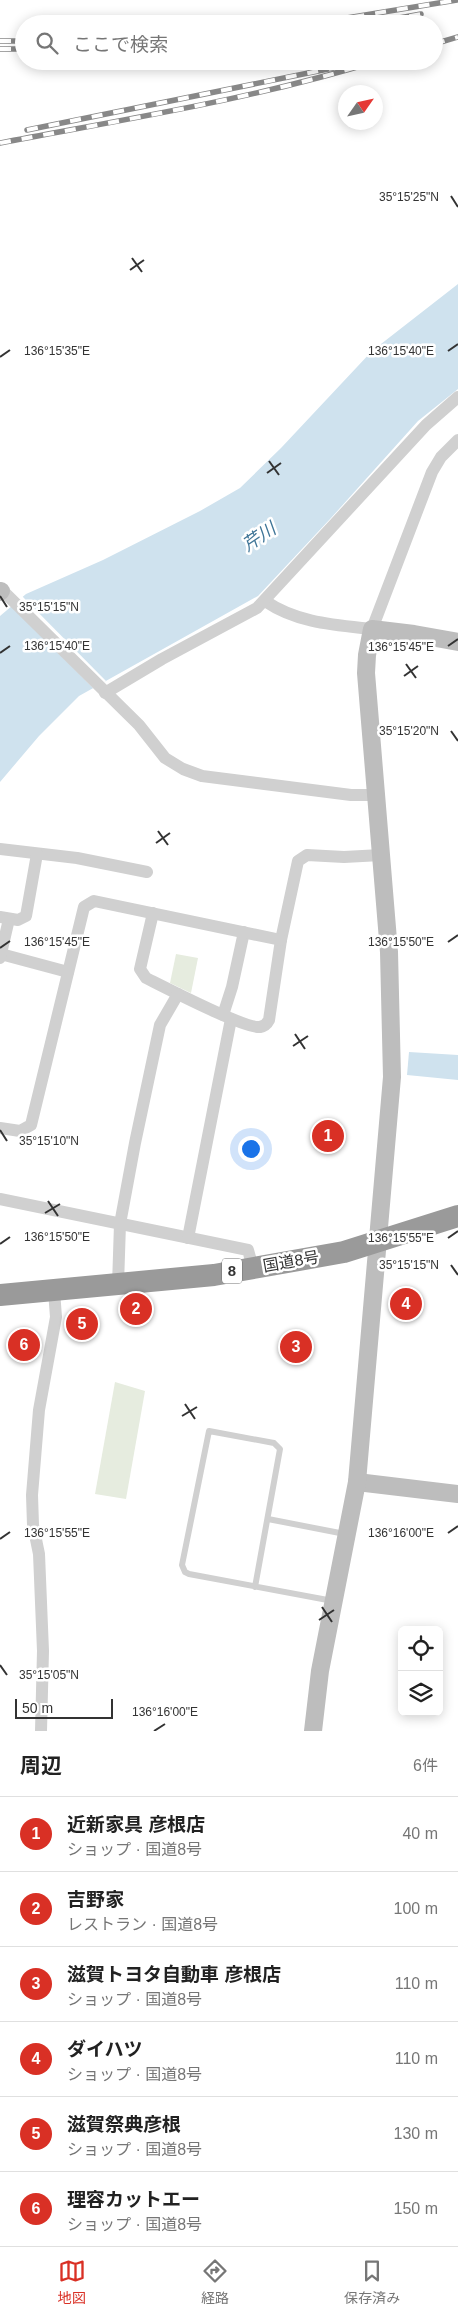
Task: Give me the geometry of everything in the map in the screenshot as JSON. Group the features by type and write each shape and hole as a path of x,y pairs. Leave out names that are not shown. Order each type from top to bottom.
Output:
{"highway":[{"name":"国道8号","path":"0,1295 214,1275 344,1252 458,1216"}],"street":[{"path":"101,690 241,618 265,602 426,425 458,397"},
{"path":"313,1731 320,1671 358,1482 392,1060 389,952 366,674 367,655 372,629 432,472 441,456 458,440"},
{"path":"3,592 139,726 165,758 184,769 202,776 350,795 376,795"},
{"path":"265,602 278,610 310,622 414,634 458,642"},
{"path":"0,849 77,858 147,872"},
{"path":"37,854 26,916 18,920 5,918 0,956 68,972"},
{"path":"153,913 140,969 146,978 227,1017 258,1028 266,1025 269,1020 280,940 298,861 307,856 381,855"},
{"path":"0,1128 20,1131 31,1125 84,907 94,901 280,940"},
{"path":"188,1238 232,987 244,932"},
{"path":"118,1284 120,1224 160,1025 178,994"},
{"path":"0,1198 248,1250 253,1268"},
{"path":"41,1731 45,1664 39,1554 33,1525 32,1495 39,1410 56,1317 54,1291"},
{"path":"358,1482 458,1494"}],"lane":[{"path":"183,1569 209,1431 274,1443 280,1449 255,1587"},
{"path":"268,1519 347,1534"},
{"path":"174,1569 183,1569 189,1574 334,1602"}],"shaded area":[{"path":"176,954 198,958 191,993 170,983"},
{"path":"115,1382 145,1391 126,1499 95,1494"}],"water":[{"name":"芹川","path":"458,284 458,389 418,421 258,596 79,696 39,736 0,782 0,616 26,594 103,560 200,511 240,488 281,448 372,351"},
{"path":"409,1052 458,1055 458,1080 407,1075"}],"pier":[{"path":"21,595 106,681 94,689 10,604"}],"railway":[{"path":"365,15 457,0"},
{"path":"416,15 421,14"},
{"path":"443,41 458,37"},
{"path":"0,41 15,41"},
{"path":"0,49 15,49"},
{"path":"27,130 323,70"},
{"path":"0,143 142,117 237,97 345,70"}],"place":[{"name":"近新家具 彦根店","path":"328,1136"},
{"name":"ダイハツ","path":"406,1304"},
{"name":"吉野家","path":"136,1309"},
{"name":"滋賀祭典彦根","path":"82,1324"},
{"name":"理容カットエー","path":"24,1345"},
{"name":"滋賀トヨタ自動車 彦根店","path":"296,1347"}]}
